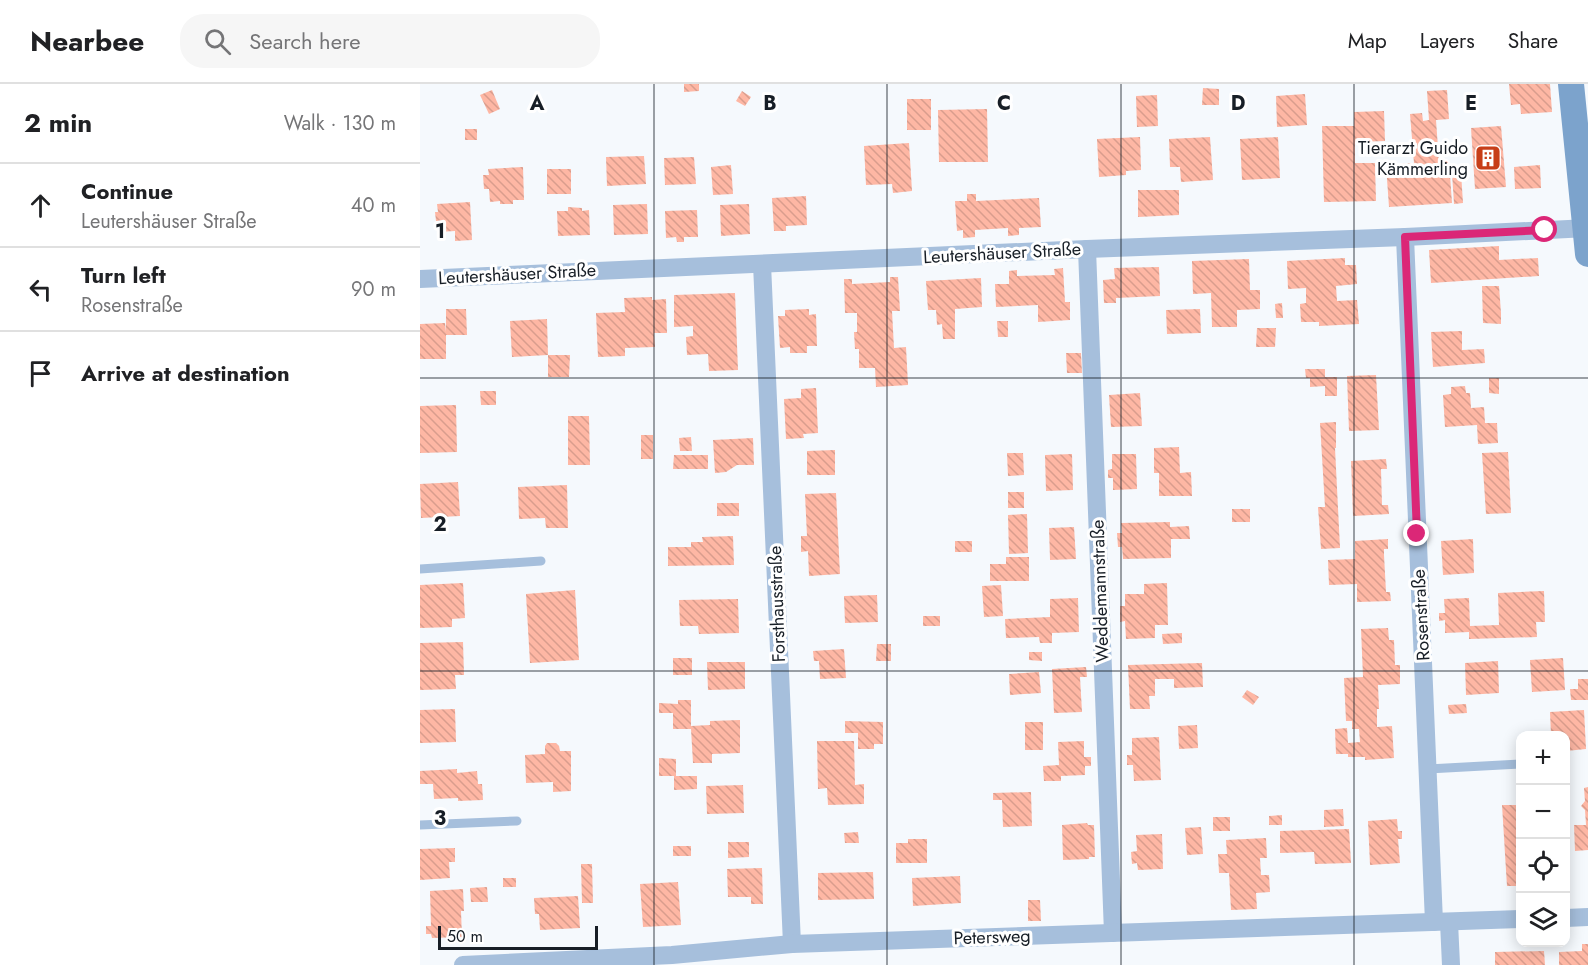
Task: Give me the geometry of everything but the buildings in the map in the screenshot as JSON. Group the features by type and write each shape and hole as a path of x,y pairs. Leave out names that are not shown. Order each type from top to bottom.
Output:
{"main road":[{"path":"1571,84 1588,254"}],"street":[{"name":"Leutershäuser Straße","path":"420,279 1587,228"},
{"name":"Rosenstraße","path":"1405,237 1428,769 1442,922 1451,965"},
{"name":"Weddemannstraße","path":"1087,249 1113,933"},
{"name":"Forsthausstraße","path":"762,264 792,944"},
{"path":"1570,918 1588,917"},
{"name":"Petersweg","path":"464,965 673,960 792,944 1516,920"}],"lane":[{"path":"420,569 542,561"},
{"path":"1428,769 1516,764"},
{"path":"420,825 517,821"}],"place":[{"name":"Tierarzt Guido Kämmerling","path":"1488,158"}],"route":[{"path":"1417,534 1405,237 1545,230"}]}
